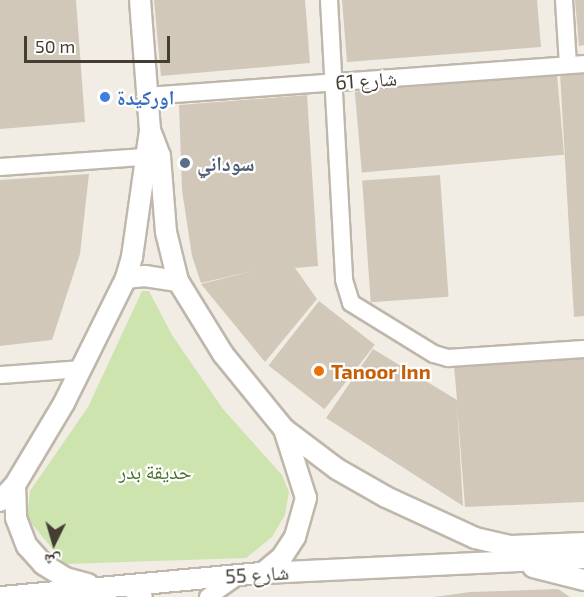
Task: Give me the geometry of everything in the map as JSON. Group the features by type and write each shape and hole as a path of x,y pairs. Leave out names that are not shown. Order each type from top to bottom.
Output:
{"street":[{"path":"140,0 152,157 166,232 178,281 223,354 284,429 337,468 416,512 512,554 584,580"},
{"path":"329,0 344,280 351,303 434,354 448,358 584,349"},
{"path":"564,0 576,64"},
{"name":"شارع 61","path":"148,96 576,64"},
{"path":"0,167 152,157"},
{"path":"0,501 15,484 81,369 126,278 152,157"},
{"path":"126,278 145,276 178,281"},
{"path":"0,375 81,369"},
{"path":"263,573 282,557 295,537 306,498 284,429"},
{"path":"15,484 15,518 35,556 65,578 98,587"},
{"path":"512,554 584,543"},
{"path":"512,554 584,558"},
{"name":"شارع 55","path":"2,597 239,575 512,554"},
{"path":"208,597 239,575"},
{"path":"121,585 144,597"}],"green space":[{"name":"حديقة بدر","path":"142,291 149,291 172,335 223,409 282,475 289,492 285,515 272,537 246,558 65,564 27,518 30,491 88,407"}],"building":[{"path":"0,0 76,0 85,122 0,129"},
{"path":"154,0 305,0 310,63 161,76"},
{"path":"342,0 537,0 541,47 347,62"},
{"path":"575,0 584,0 584,45 579,46"},
{"path":"584,72 584,316 574,317 560,73"},
{"path":"557,74 564,155 362,172 355,92"},
{"path":"307,95 318,266 295,268 317,299 265,362 201,284 257,270 201,283 192,256 182,190 179,105"},
{"path":"89,174 80,254 52,340 0,346 0,180"},
{"path":"440,175 449,297 371,302 362,180"},
{"path":"319,301 375,345 324,409 269,366"},
{"path":"373,349 457,400 454,366 584,357 584,502 465,507 457,404 463,506 326,418"},
{"path":"558,589 570,597 434,597 470,592"}],"place":[{"name":"اوركيدة","path":"105,97"},
{"name":"سوداني","path":"185,163"},
{"name":"Tanoor Inn","path":"319,371"}]}
